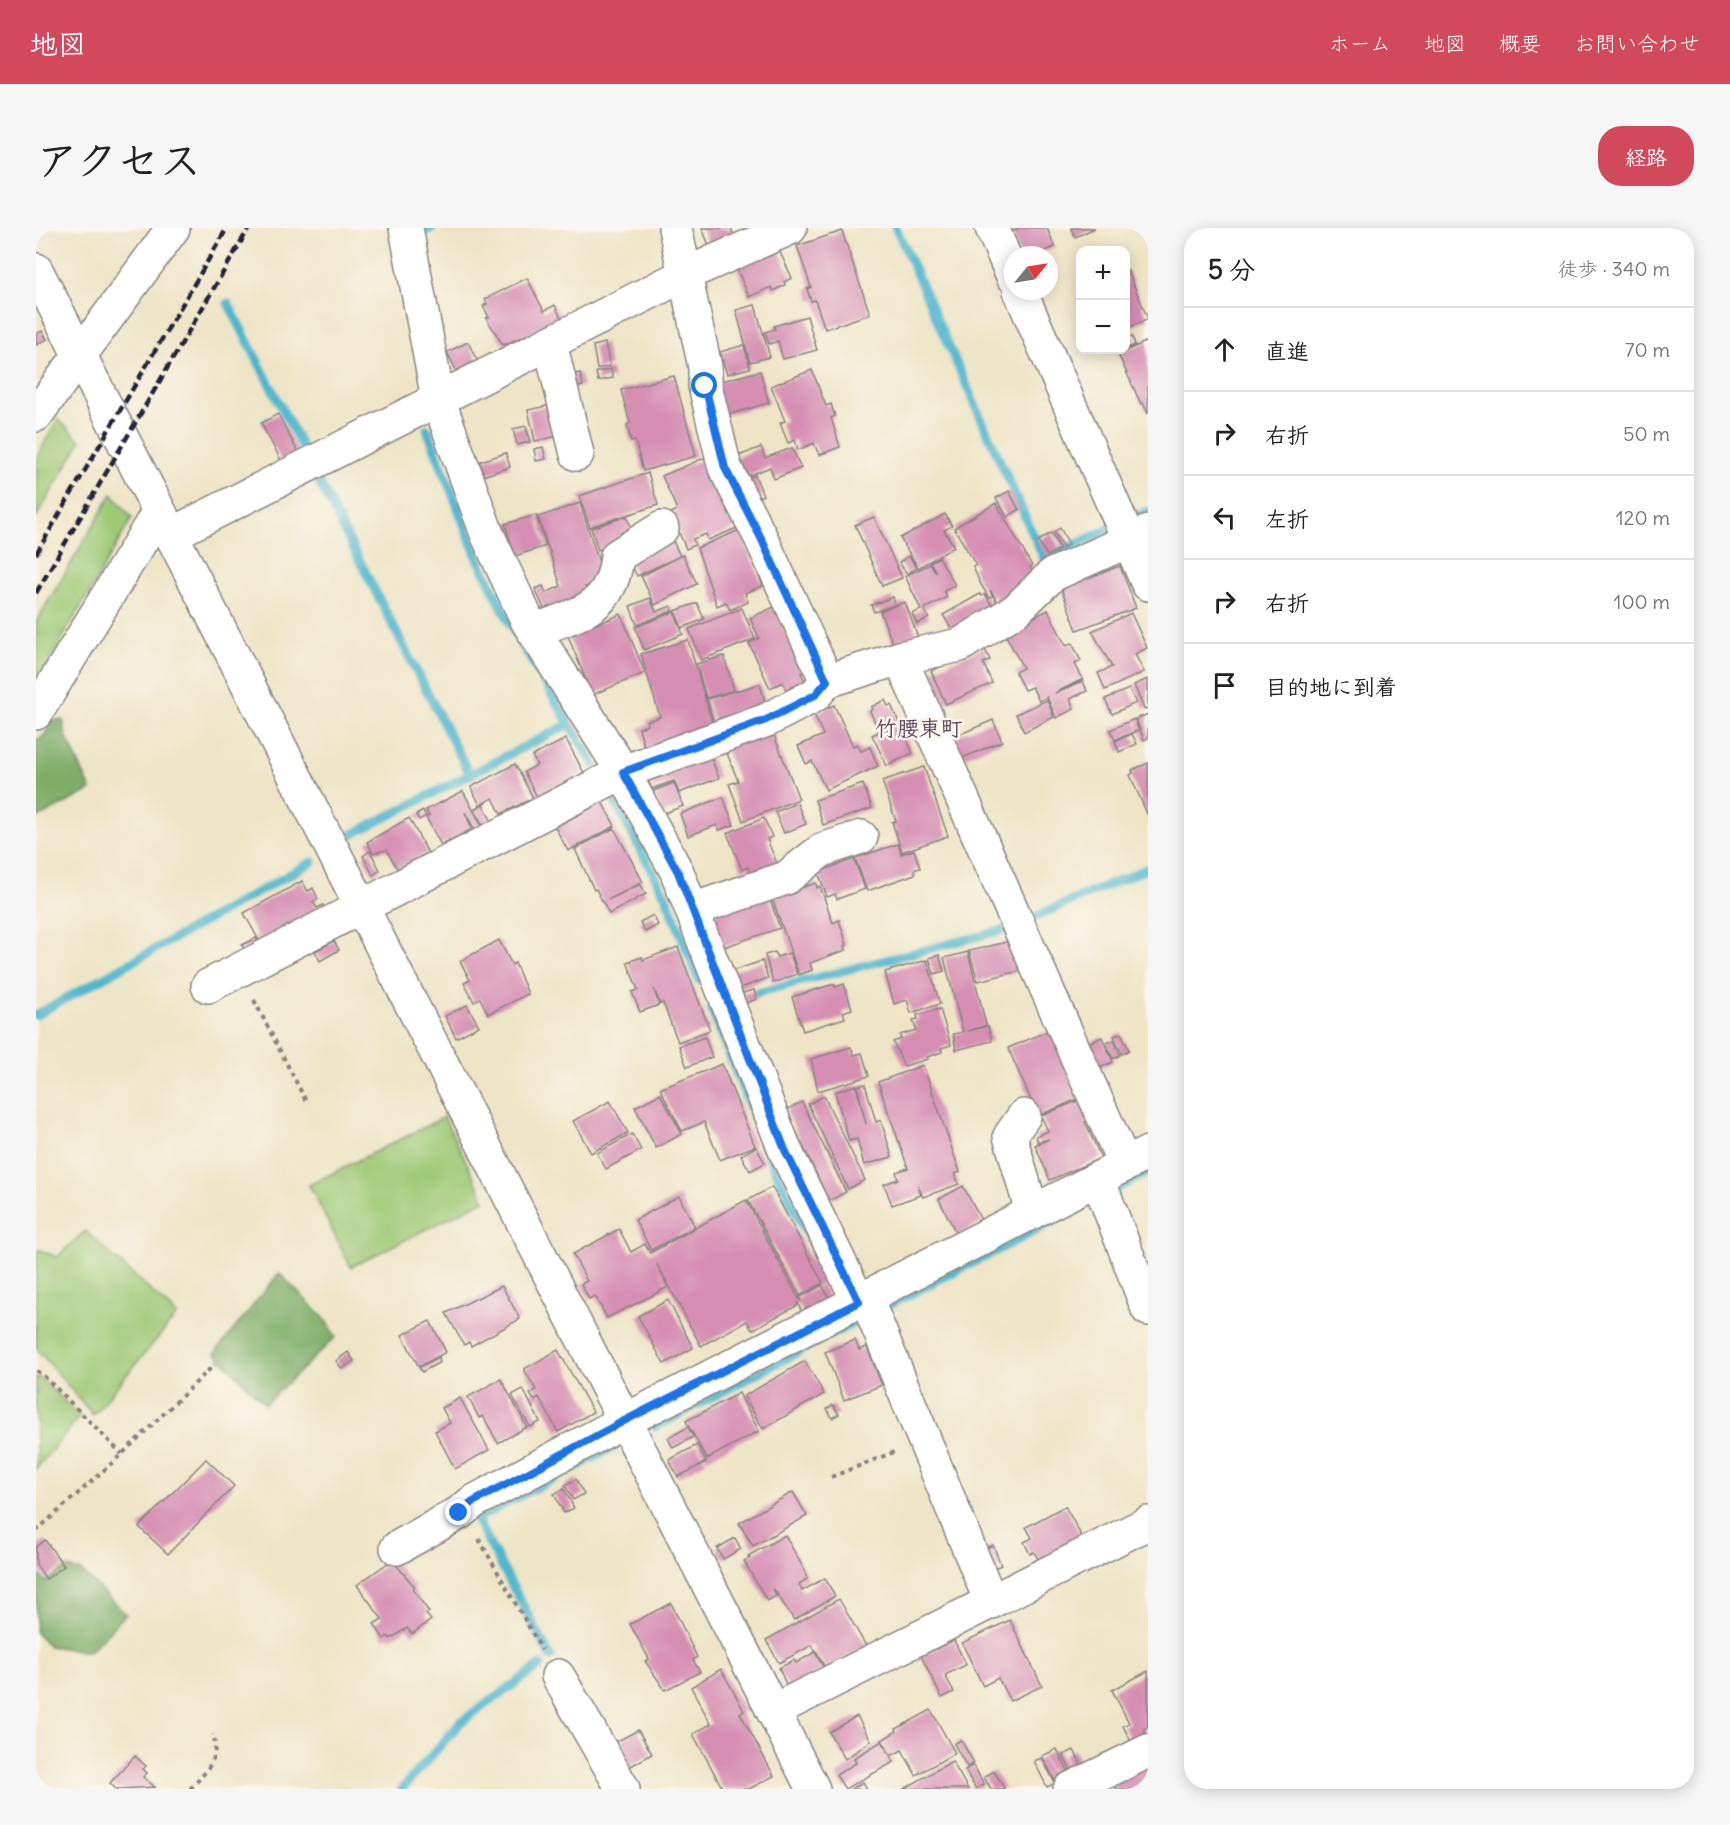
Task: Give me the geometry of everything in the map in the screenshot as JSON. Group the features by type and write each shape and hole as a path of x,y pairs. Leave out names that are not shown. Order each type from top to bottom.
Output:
{"street":[{"path":"36,415 173,228"},
{"path":"406,228 438,399 487,534 534,631 623,772 678,872 785,1150 862,1300 924,1440 991,1602"},
{"path":"675,228 705,367 705,386 725,468 761,538 827,681"},
{"path":"36,713 164,524 438,399 686,274 790,228"},
{"path":"992,228 1004,255"},
{"path":"36,270 813,1789"},
{"path":"1024,300 1139,536 1148,584"},
{"path":"550,343 577,454"},
{"path":"534,631 594,607 615,578 617,556 662,528"},
{"path":"208,986 360,905 623,772 766,720 815,695 827,681 900,658 960,645 1016,610 1053,575 1139,536"},
{"path":"900,658 1124,1166 1148,1310"},
{"path":"692,910 786,878 822,850 861,837"},
{"path":"1024,1116 1010,1136 1032,1212"},
{"path":"397,1548 468,1506 624,1421 1124,1166"},
{"path":"773,1710 1148,1523"},
{"path":"558,1676 623,1789"},
{"path":"1070,1789 1148,1751"}],"path":[{"path":"239,970 308,1103"},
{"path":"36,1531 123,1454 214,1365"},
{"path":"36,1371 93,1422 123,1454"},
{"path":"831,1477 924,1440"},
{"path":"468,1506 558,1676"},
{"path":"190,1789 212,1766 216,1746 213,1734"}],"green space":[{"path":"58,419 81,441 36,518 36,458"},
{"path":"112,494 132,518 36,684 36,622"},
{"path":"51,720 63,720 66,736 91,790 36,819 36,740 45,735"},
{"path":"444,1117 485,1200 351,1267 309,1185"},
{"path":"85,1231 177,1315 93,1415 36,1348 36,1254 40,1250 57,1257"},
{"path":"279,1273 324,1318 336,1337 265,1404 215,1353"},
{"path":"36,1378 40,1378 80,1416 36,1469"},
{"path":"66,1568 81,1571 126,1614 89,1652 49,1646 36,1633 36,1572 46,1582"}],"building":[{"path":"702,228 731,228 735,238 710,248"},
{"path":"1019,228 1047,228 1055,246 1017,246 1011,232"},
{"path":"1071,228 1095,228 1075,237"},
{"path":"842,231 870,314 825,329 815,300 811,301 807,289 811,287 797,246"},
{"path":"778,248 792,278 784,282 785,285 773,291 771,287 749,297 737,269"},
{"path":"1130,276 1148,319 1130,327"},
{"path":"527,278 544,311 555,305 562,320 503,345 486,318 489,317 483,306 487,304 485,299"},
{"path":"755,305 770,357 750,362 736,310"},
{"path":"807,316 817,350 783,359 778,341 769,344 765,332 775,329 774,326"},
{"path":"42,331 47,339 36,345 36,334"},
{"path":"1132,336 1135,345 1130,347"},
{"path":"1148,341 1148,414 1118,354 1130,354 1130,349"},
{"path":"468,342 479,364 458,374 447,352"},
{"path":"605,343 610,366 597,369 593,346"},
{"path":"744,345 750,368 727,374 720,352"},
{"path":"611,369 613,378 598,381 596,372"},
{"path":"812,370 826,406 831,404 835,416 831,418 840,447 819,455 814,443 798,450 795,440 788,443 780,423 785,421 771,386"},
{"path":"760,371 769,403 723,416 714,383"},
{"path":"580,373 583,386 571,389 567,376"},
{"path":"674,376 696,456 643,471 635,441 631,442 627,425 630,423 621,390"},
{"path":"556,404 563,435 535,441 528,410"},
{"path":"278,414 300,456 283,464 261,423"},
{"path":"526,426 530,442 517,445 513,429"},
{"path":"543,447 546,459 536,461 534,449"},
{"path":"761,447 765,458 792,448 801,468 774,479 770,467 743,478 734,458"},
{"path":"506,453 510,467 483,476 478,462"},
{"path":"709,456 737,528 708,540 706,534 693,539 695,545 686,549 671,513 677,510 662,476"},
{"path":"648,473 658,505 590,527 579,496"},
{"path":"755,475 763,495 751,500 743,480"},
{"path":"1009,491 1019,510 1007,517 996,498"},
{"path":"580,503 605,581 585,587 590,598 547,615 535,589 543,586 546,593 561,586 538,517"},
{"path":"996,503 1032,566 1030,567 1033,573 1032,583 998,603 990,590 992,596 989,598 979,581 973,567 976,565 954,528"},
{"path":"945,514 952,526 944,530 954,547 918,568 900,538"},
{"path":"536,515 546,546 515,556 505,524"},
{"path":"627,516 634,538 598,550 591,528"},
{"path":"874,517 902,578 882,586 855,525"},
{"path":"1060,528 1069,544 1063,548 1054,532"},
{"path":"740,530 763,586 745,593 748,602 730,610 726,602 717,606 697,548"},
{"path":"1051,533 1060,549 1047,556 1038,541"},
{"path":"673,541 680,556 637,576 629,561"},
{"path":"683,555 697,584 655,605 641,576"},
{"path":"909,556 917,568 907,574 899,562"},
{"path":"939,557 955,585 944,591 947,597 924,609 929,618 917,624 912,614 921,610 905,576 930,564 936,572 930,562"},
{"path":"1120,566 1136,608 1077,630 1061,588"},
{"path":"980,594 982,596 985,594 995,610 955,635 943,615"},
{"path":"893,597 895,605 874,612 871,605"},
{"path":"650,598 656,612 671,606 673,611 637,625 630,606"},
{"path":"905,602 918,638 894,647 880,611"},
{"path":"697,603 704,619 682,628 675,611"},
{"path":"774,607 805,672 801,673 805,681 786,690 783,682 770,688 749,643 759,638 750,618"},
{"path":"742,608 755,639 701,660 689,629"},
{"path":"1048,610 1066,646 1072,643 1081,661 1075,664 1083,679 1055,693 1083,681 1087,691 1070,699 1074,709 1056,718 1047,697 1039,701 1032,687 1024,690 1015,672 1023,668 1004,632"},
{"path":"674,612 683,634 644,650 635,627"},
{"path":"1131,613 1147,648 1135,654 1144,672 1105,690 1098,673 1112,667 1092,631"},
{"path":"621,614 645,673 592,695 568,636"},
{"path":"688,640 713,726 645,750 639,728 648,725 647,721 660,717 641,654"},
{"path":"984,647 990,660 983,663 992,683 946,704 931,671"},
{"path":"724,656 734,690 706,698 696,664"},
{"path":"1148,679 1148,708 1144,709 1134,685"},
{"path":"760,684 768,711 714,723 707,699"},
{"path":"1129,689 1136,703 1112,714 1105,699"},
{"path":"885,700 888,706 891,705 913,753 887,766 872,735 879,732 870,711 873,709 871,707"},
{"path":"1047,700 1054,717 1024,732 1016,714"},
{"path":"834,705 853,746 857,744 861,751 870,747 878,766 826,790 812,761 806,764 798,746 823,735 814,714"},
{"path":"1148,714 1148,738 1144,740 1136,719"},
{"path":"1134,719 1139,730 1115,740 1110,730"},
{"path":"993,720 1002,741 958,760 949,739"},
{"path":"772,730 799,799 743,821 729,784 738,781 725,748"},
{"path":"1132,734 1137,744 1119,752 1115,741"},
{"path":"566,739 584,773 537,797 524,772 537,765 532,756"},
{"path":"707,748 719,778 679,793 674,781 652,789 645,773"},
{"path":"1148,763 1148,816 1130,775 1133,773 1132,770"},
{"path":"515,764 533,798 501,814 493,798 480,805 471,787"},
{"path":"924,767 948,836 902,852 892,822 896,821 882,781"},
{"path":"674,783 683,806 662,814 653,791"},
{"path":"863,784 872,808 823,825 815,800"},
{"path":"463,791 482,827 475,830 465,812 472,829 441,845 426,817 429,816 426,810"},
{"path":"723,797 734,825 719,830 717,825 688,836 680,814"},
{"path":"602,802 615,826 568,851 555,827"},
{"path":"797,803 806,824 784,833 775,812"},
{"path":"483,804 492,822 483,826 475,809"},
{"path":"423,811 426,816 419,820 416,815"},
{"path":"409,818 428,853 397,869 387,850 373,853 367,842"},
{"path":"764,818 772,837 767,839 780,871 753,881 748,867 742,870 727,833"},
{"path":"614,828 643,882 608,900 640,884 646,894 609,914 596,889 594,890 575,849"},
{"path":"898,844 901,854 914,850 920,868 914,870 915,874 867,891 855,858"},
{"path":"370,851 380,870 373,875 363,856"},
{"path":"854,859 865,889 837,899 835,894 827,897 818,872"},
{"path":"302,881 308,891 313,888 318,899 313,902 317,908 323,905 326,911 262,946 244,913"},
{"path":"816,883 817,888 820,886 833,923 839,920 847,945 846,950 810,963 812,970 799,975 772,898"},
{"path":"769,896 780,928 724,947 712,915"},
{"path":"653,915 658,925 645,932 640,922"},
{"path":"256,938 261,946 247,953 242,945"},
{"path":"499,940 512,965 515,963 528,994 488,1014 480,998 474,1002 464,983 470,980 460,961"},
{"path":"334,941 339,950 320,961 315,951"},
{"path":"1011,941 1024,970 978,981 969,951"},
{"path":"678,947 710,1030 678,1042 663,1003 660,1004 654,989 659,1005 640,1012 632,992 638,990 627,962 642,957 643,960"},
{"path":"775,952 777,957 790,953 797,974 773,983 765,955"},
{"path":"968,952 986,1025 968,1031 988,1026 992,1041 956,1050 953,1034 963,1032 944,958"},
{"path":"939,955 944,971 934,974 929,958"},
{"path":"927,960 940,1004 911,1013 907,1000 894,1004 885,972"},
{"path":"762,961 768,978 738,989 732,971"},
{"path":"834,984 835,987 844,984 852,1009 843,1012 845,1018 803,1031 792,997"},
{"path":"754,990 757,999 746,1003 743,993"},
{"path":"467,1005 479,1026 456,1038 445,1016"},
{"path":"940,1009 951,1045 941,1048 942,1052 927,1057 928,1059 904,1066 893,1042 901,1039 900,1035 916,1030 913,1020 918,1019 917,1015"},
{"path":"1053,1029 1082,1097 1038,1116 1008,1048"},
{"path":"1121,1033 1129,1050 1122,1054 1114,1036"},
{"path":"705,1037 712,1057 687,1067 679,1046"},
{"path":"1102,1037 1113,1062 1095,1070 1084,1045"},
{"path":"1114,1040 1120,1055 1113,1059 1106,1043"},
{"path":"851,1047 854,1055 862,1053 869,1076 818,1091 811,1059"},
{"path":"722,1064 755,1146 720,1160 704,1122 682,1131 660,1089"},
{"path":"923,1065 960,1172 955,1174 959,1184 923,1197 918,1186 921,1195 892,1205 884,1184 898,1179 896,1172 908,1168 878,1082"},
{"path":"865,1084 876,1122 881,1120 892,1157 864,1165 857,1139 849,1141 835,1092 856,1085 866,1124 857,1086"},
{"path":"660,1094 682,1134 656,1148 635,1107"},
{"path":"824,1096 865,1180 848,1189 808,1104"},
{"path":"1082,1099 1091,1120 1085,1122 1101,1158 1050,1180 1035,1145 1049,1139 1038,1142 1036,1136 1048,1131 1041,1116"},
{"path":"610,1101 628,1133 591,1153 573,1121"},
{"path":"802,1102 846,1192 829,1201 786,1110"},
{"path":"632,1134 641,1150 606,1169 597,1153"},
{"path":"756,1147 765,1163 750,1171 741,1155"},
{"path":"963,1186 982,1222 957,1235 939,1199"},
{"path":"772,1187 823,1283 800,1296 748,1200"},
{"path":"679,1196 695,1227 651,1250 635,1220"},
{"path":"746,1200 800,1301 800,1297 822,1285 829,1298 802,1312 797,1302 798,1305 752,1330 747,1321 701,1346 657,1264 668,1287 655,1294 607,1318 595,1296 589,1299 581,1284 587,1281 573,1254 619,1229 631,1252 645,1244 650,1253"},
{"path":"502,1286 520,1319 471,1346 469,1342 464,1345 446,1313"},
{"path":"668,1300 693,1348 664,1364 638,1316"},
{"path":"430,1321 446,1352 419,1367 402,1335"},
{"path":"855,1340 859,1350 867,1347 882,1385 844,1400 825,1352"},
{"path":"558,1350 593,1412 558,1432 539,1397 534,1400 530,1394 536,1390 524,1369"},
{"path":"348,1352 354,1361 342,1369 336,1361"},
{"path":"439,1357 440,1362 422,1372 419,1367"},
{"path":"805,1361 824,1394 763,1429 744,1396"},
{"path":"501,1379 527,1427 498,1443 483,1416 479,1418 468,1397"},
{"path":"523,1389 540,1422 530,1427 512,1395"},
{"path":"739,1393 759,1431 707,1459 686,1421"},
{"path":"460,1398 489,1450 455,1469 435,1431 450,1423 442,1408"},
{"path":"833,1405 839,1414 832,1418 827,1409"},
{"path":"688,1427 693,1437 673,1448 668,1438"},
{"path":"697,1445 706,1462 678,1477 669,1460"},
{"path":"206,1459 234,1486 168,1554 139,1527"},
{"path":"576,1479 584,1494 573,1500 565,1485"},
{"path":"564,1489 574,1508 564,1513 554,1494"},
{"path":"793,1492 807,1516 753,1546 739,1523"},
{"path":"1065,1506 1083,1539 1040,1562 1034,1552 1030,1554 1024,1542 1032,1538 1026,1527"},
{"path":"785,1535 805,1571 807,1579 799,1584 802,1591 825,1578 835,1596 794,1620 773,1588 776,1596 767,1601 744,1561 750,1558 748,1556"},
{"path":"735,1538 741,1549 723,1559 717,1548"},
{"path":"45,1540 64,1566 46,1579 36,1565 36,1547"},
{"path":"993,1545 1001,1565 990,1570 982,1550"},
{"path":"392,1560 415,1587 413,1589 429,1612 426,1614 431,1620 412,1634 407,1628 390,1639 388,1636 384,1639 374,1624 382,1619 357,1585"},
{"path":"839,1599 866,1646 826,1669 812,1645 779,1663 766,1640"},
{"path":"671,1603 697,1657 693,1660 700,1672 665,1690 645,1661 649,1659 630,1624"},
{"path":"1010,1620 1042,1686 1010,1701 998,1678 983,1686 962,1643"},
{"path":"954,1640 966,1665 945,1675 954,1692 942,1698 921,1656"},
{"path":"815,1652 824,1669 788,1689 779,1668 794,1660 796,1663"},
{"path":"721,1669 744,1711 740,1713 774,1776 749,1789 723,1789 693,1734 711,1724 691,1687"},
{"path":"1148,1671 1148,1727 1144,1729 1147,1736 1132,1743 1123,1726 1129,1723 1112,1690"},
{"path":"931,1710 955,1753 916,1775 902,1750 891,1756 882,1740 897,1731 896,1729"},
{"path":"857,1716 871,1741 845,1759 829,1732"},
{"path":"638,1730 652,1754 626,1769 612,1744"},
{"path":"961,1740 974,1763 967,1767 954,1744"},
{"path":"882,1741 894,1762 845,1789 836,1775 856,1763 854,1758"},
{"path":"1057,1749 1070,1775 1056,1782 1042,1756"},
{"path":"1074,1750 1083,1768 1072,1773 1063,1755"},
{"path":"135,1756 146,1766 143,1769 147,1773 143,1777 155,1787 116,1789 110,1783"},
{"path":"1042,1758 1055,1783 1047,1787 1034,1761"},
{"path":"1148,1760 1148,1789 1117,1789 1112,1780"},
{"path":"952,1761 968,1789 904,1789"},
{"path":"973,1765 984,1784 976,1789 965,1770"},
{"path":"994,1771 1004,1788 991,1789 984,1777"},
{"path":"863,1782 867,1789 851,1789"}],"waterway":[{"path":"422,233 432,228"},
{"path":"896,228 1044,559 1111,528"},
{"path":"228,303 305,453"},
{"path":"427,429 477,557 519,641 595,766"},
{"path":"315,474 470,775"},
{"path":"1135,517 1148,511"},
{"path":"351,835 569,724"},
{"path":"615,802 666,897 699,980"},
{"path":"36,1015 312,862"},
{"path":"1032,918 1148,868"},
{"path":"756,993 1007,929"},
{"path":"711,1009 773,1166 836,1293"},
{"path":"1118,1188 1148,1172"},
{"path":"883,1308 1090,1203"},
{"path":"655,1427 861,1319"},
{"path":"551,1657 476,1519 614,1447"},
{"path":"402,1789 461,1722 541,1665"}],"railway":[{"path":"36,554 227,228"},
{"path":"36,593 249,228"}],"district":[{"name":"竹腰東町","path":"919,728"}],"route":[{"path":"459,1513 473,1502 624,1421 859,1302 785,1150 678,872 623,772 766,720 815,695 827,681 761,538 725,468 705,386"}]}
